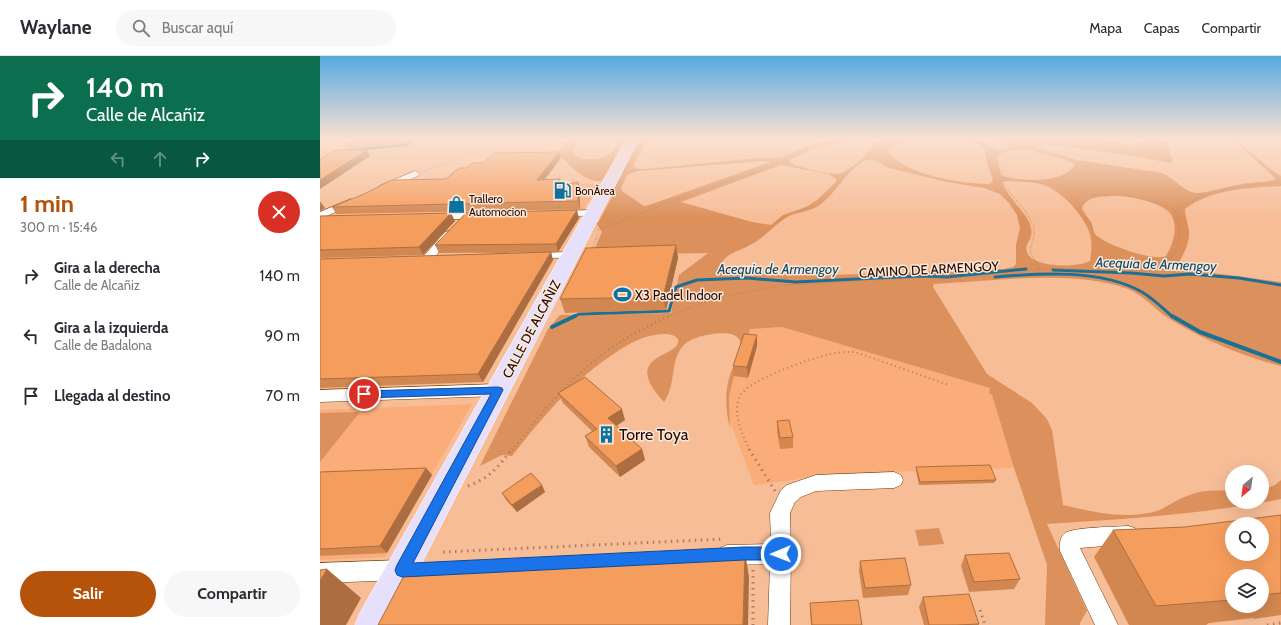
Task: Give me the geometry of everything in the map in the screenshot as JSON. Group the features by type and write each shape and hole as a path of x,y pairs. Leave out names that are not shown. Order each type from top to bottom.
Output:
{"main road":[{"name":"CALLE DE ALCAÑIZ","path":"372,625 412,569 447,486 618,166"}],"street":[{"path":"371,193 415,174"},
{"path":"320,216 357,199"},
{"path":"545,214 593,213"},
{"path":"442,259 423,259 466,216"},
{"path":"420,217 490,216"},
{"path":"320,219 335,219"},
{"path":"521,257 570,255"},
{"path":"320,396 498,390"},
{"path":"778,625 781,554 779,522 783,504 788,496 794,491 816,483 894,480"},
{"path":"1107,625 1070,551 1071,541 1074,539 1147,534"},
{"path":"704,556 781,554"},
{"path":"320,573 412,569"}],"path":[{"path":"415,174 437,166"},
{"path":"590,253 598,235 594,231 773,166"},
{"path":"1000,166 1006,187 1026,212 1034,227 1034,236 1030,251 1040,269"},
{"path":"1086,196 1118,194 1132,195 1163,204 1175,211 1197,196 1206,192 1247,184 1281,182"},
{"name":"CAMINO DE ARMENGOY","path":"447,486 472,485 482,481 501,463 555,396 593,361 637,332 688,308 773,286 910,278 955,278 1040,269 1134,271 1158,269 1170,259 1175,252 1181,234 1181,228 1175,211"},
{"path":"783,504 754,459 738,416 737,407 739,397 752,384 821,356 846,350 950,384"},
{"path":"443,552 728,539"},
{"path":"751,567 754,572 753,625"},
{"path":"980,610 984,625"},
{"path":"1267,625 1281,623"}],"shaded area":[{"path":"570,166 611,166 602,181 590,179"},
{"path":"624,166 633,166 638,169 647,169 681,166 707,166 638,171 627,175 621,188 622,191 644,206 760,166 780,166 681,202 752,222 771,225 783,215 806,207 817,200 836,182 836,179 828,174 784,166 796,166 821,172 838,174 857,166 831,195 818,206 787,217 755,242 728,256 722,262 723,267 743,272 789,275 834,275 1004,269 1013,267 1016,264 1016,245 1020,228 1017,215 1009,203 1000,194 984,188 947,182 884,166 906,166 935,177 963,182 988,184 991,183 993,179 988,166 999,166 1001,175 1019,179 1041,180 1061,176 1074,166 1113,166 1162,173 1187,190 1196,193 1276,179 1262,166 1266,166 1281,176 1281,186 1219,193 1196,202 1185,209 1189,236 1185,250 1176,268 1281,282 1281,366 1238,352 1195,334 1170,319 1134,292 1108,283 1063,278 1040,278 934,284 933,287 987,374 1032,403 1047,419 1052,430 1063,505 1110,514 1146,514 1162,509 1184,497 1197,493 1225,491 1225,509 1135,518 1047,524 1087,611 1080,625 1045,625 1047,565 1014,468 992,395 989,393 990,388 782,327 750,329 734,376 729,396 730,429 726,396 730,375 741,344 738,338 728,333 723,333 704,336 688,341 678,353 668,396 664,402 652,386 647,374 649,366 655,359 677,346 678,340 671,335 655,335 637,340 626,346 586,375 547,413 512,456 502,455 480,466 548,329 560,315 671,313 679,275 708,253 592,255 602,232 596,223 598,223 613,195 610,194","holes":["1002,182 1030,182 1044,185 1059,193 1074,207 1089,231 1091,239 1090,261 1075,265 1056,265 1046,264 1031,257 1026,249 1032,232 1031,226 1003,186","1121,196 1144,200 1158,205 1169,212 1175,228 1173,240 1166,256 1151,256 1129,251 1118,247 1095,234 1091,222 1082,209 1084,204 1091,199"]},
{"name":"BonÀrea","path":"599,184 583,210 540,211 548,200 535,185"},
{"path":"782,327 991,388 989,393 992,395 1014,468 823,474 794,480 754,485 730,422 729,396 734,376 750,329"},
{"path":"472,404 385,557 320,560 320,410"},
{"path":"360,412 320,462 320,413"},
{"path":"1281,480 1281,499 1269,501 1269,487"},
{"path":"939,528 944,544 919,546 915,530"}],"building":[{"path":"320,166 343,166 320,180"},
{"path":"469,166 548,166 537,180 560,179 553,188 578,182 578,201 332,207 364,194 392,180 446,179 459,168 467,168"},
{"path":"577,210 556,244 435,245 466,213"},
{"path":"451,213 419,247 320,250 320,216"},
{"name":"X3 Padel Indoor","path":"676,245 663,297 560,299 586,248"},
{"path":"551,252 478,374 320,379 320,259"},
{"path":"744,334 757,335 747,367 733,366"},
{"name":"Torre Toya","path":"585,377 622,409 608,418 642,449 616,466 585,436 597,429 558,393"},
{"path":"789,420 793,437 780,438 777,421"},
{"path":"990,465 996,480 920,482 916,467"},
{"path":"426,468 380,546 320,549 320,472"},
{"path":"531,473 542,485 512,505 502,493"},
{"path":"1281,515 1281,593 1269,594 1269,569 1225,569 1225,601 1156,606 1113,530 1185,527 1225,522 1225,561 1269,561 1269,517 1265,517"},
{"path":"745,551 743,625 378,625 408,568 488,564 488,566 513,565 538,563 539,561 617,557 617,559 666,557 666,555"},
{"path":"1009,553 1020,579 974,582 965,555"},
{"path":"905,558 911,585 865,588 860,561"},
{"path":"327,569 320,581 320,570"},
{"path":"969,594 979,624 929,625 923,597"},
{"path":"858,600 862,625 812,625 810,603"}],"waterway":[{"name":"Acequia de Armengoy","path":"575,316 579,314 669,311 676,287 697,280 747,278 796,282 919,276 947,277 1026,269"},
{"name":"Acequia de Armengoy","path":"1053,270 1131,273 1164,276 1190,274 1239,278 1281,285"},
{"path":"995,277 1032,274 1070,274 1108,279 1142,292 1173,317"},
{"name":"Acequia de Armengoy","path":"552,327 575,316"},
{"path":"1172,316 1200,332 1281,362"}],"place":[{"name":"BonÀrea","path":"562,191"},
{"name":"Trallero Automocion","path":"456,205"},
{"name":"X3 Padel Indoor","path":"622,295"},
{"name":"Torre Toya","path":"606,434"}],"route":[{"path":"364,394 498,390 402,570 744,554 781,554"}]}
